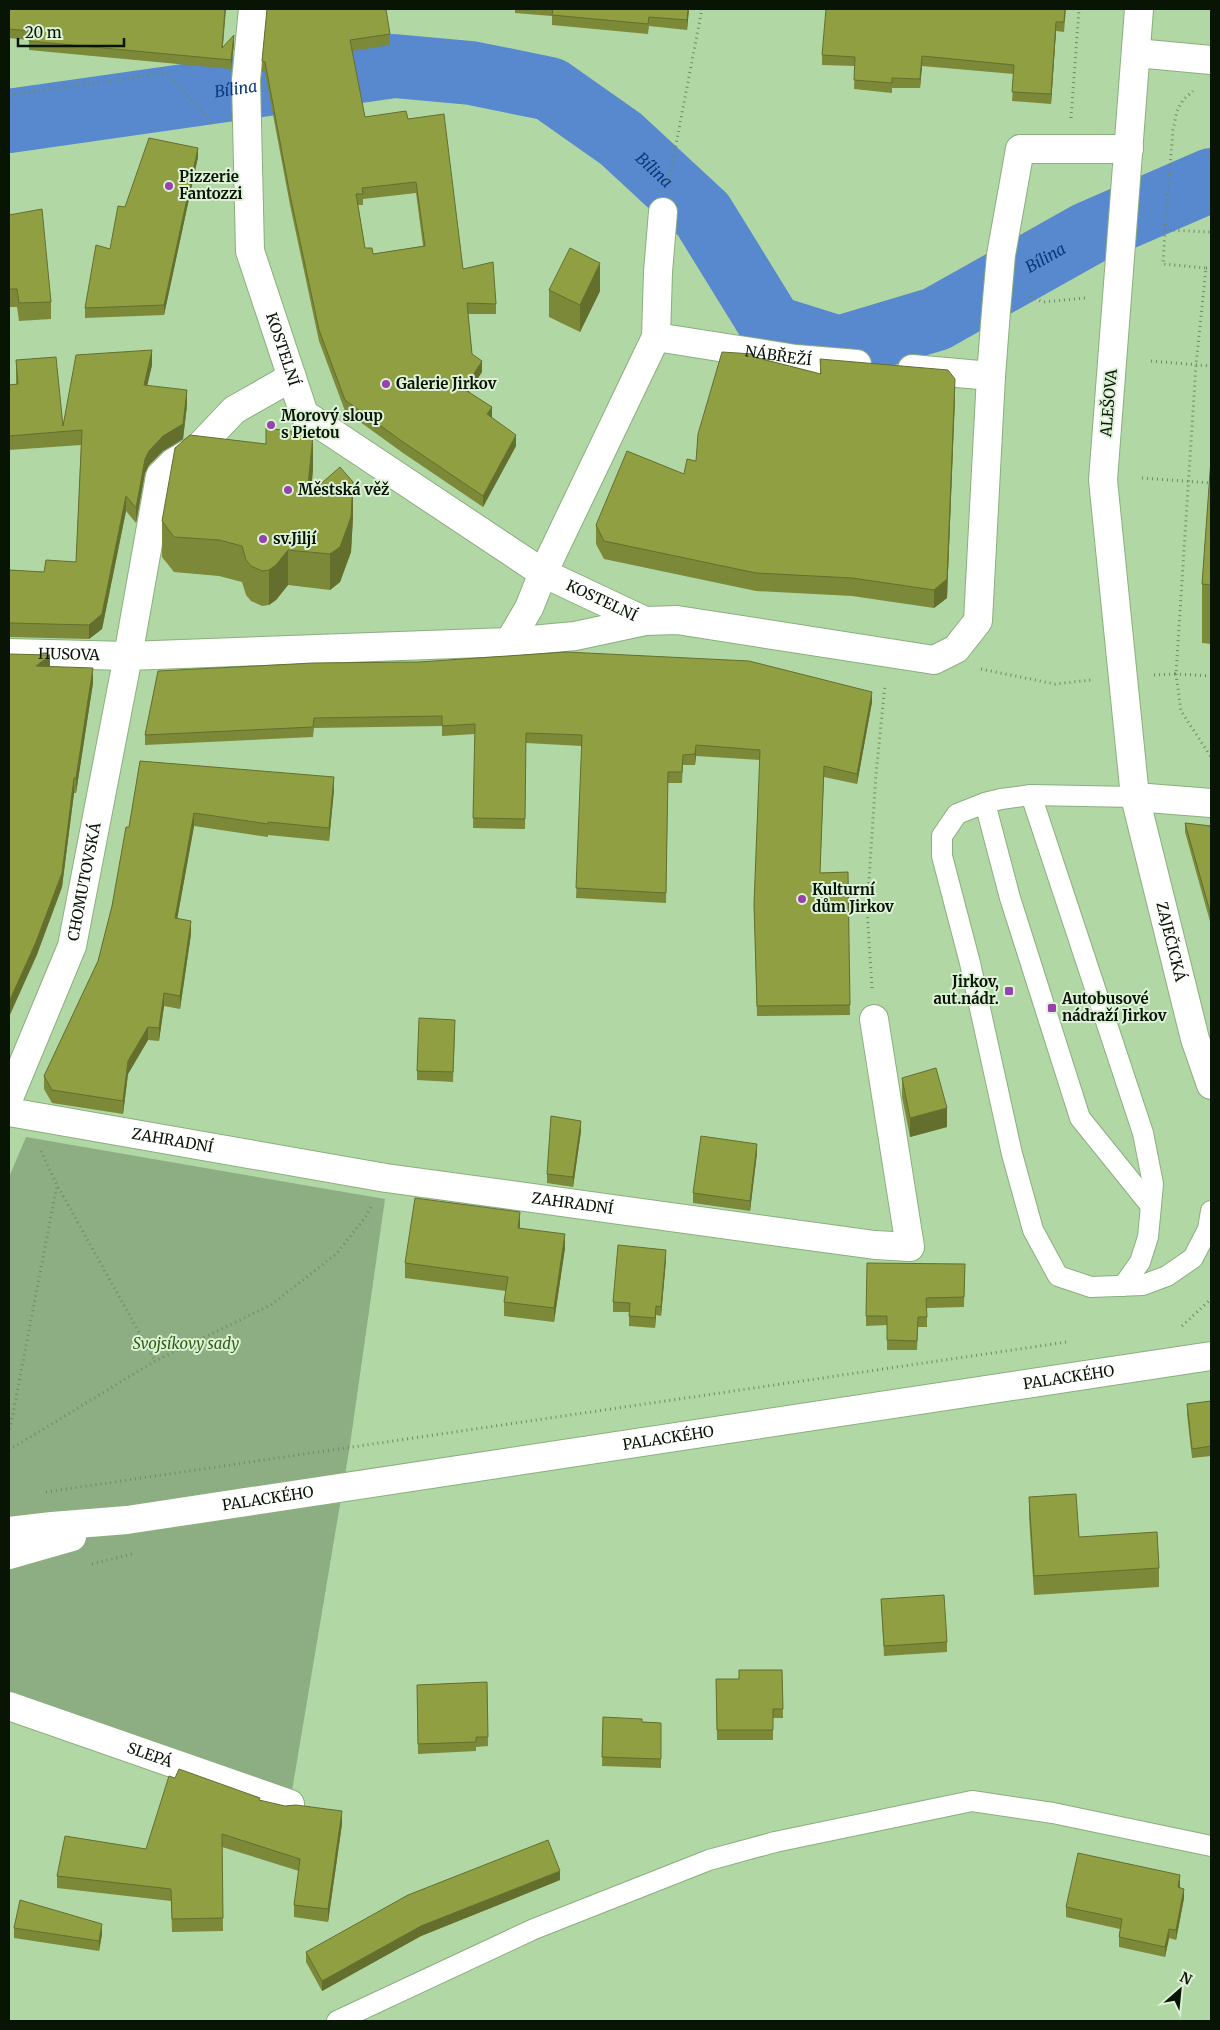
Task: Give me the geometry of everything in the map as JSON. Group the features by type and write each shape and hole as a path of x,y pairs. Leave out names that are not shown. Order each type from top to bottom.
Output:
{"street":[{"name":"KOSTELNÍ","path":"253,9 246,92 250,251 304,414 543,574 645,621"},
{"name":"ALEŠOVA","path":"1134,797 1103,480 1139,9"},
{"path":"1136,53 1211,60"},
{"path":"934,660 956,649 978,621 996,311 1001,255 1020,149 1129,149"},
{"path":"509,642 529,608 543,574 656,337 658,272 663,212"},
{"name":"NÁBŘEŽÍ","path":"656,337 796,359 991,376"},
{"name":"CHOMUTOVSKÁ","path":"9,1098 72,946 128,656 160,476 174,462 198,448 234,410 292,377"},
{"name":"KOSTELNÍ","path":"128,656 509,642 575,636 645,621 677,620 934,660"},
{"name":"HUSOVA","path":"9,654 128,656"},
{"path":"1134,797 1211,803"},
{"name":"ZAJEČICKÁ","path":"1134,797 1195,1039 1211,1085"},
{"name":"ZAHRADNÍ","path":"9,1112 386,1178 875,1245 910,1246 874,1019"},
{"name":"PALACKÉHO","path":"9,1532 52,1526 126,1520 1211,1356"},
{"name":"PALACKÉHO","path":"9,1556 126,1520"},
{"name":"SLEPÁ","path":"9,1706 290,1804"}],"lane":[{"path":"1031,795 1144,1133 1152,1184 1148,1237 1140,1262 1123,1286"},
{"path":"1134,797 1031,795 985,803 957,814 942,836 942,856 970,963 1012,1154 1033,1230 1058,1276 1092,1287 1143,1285 1168,1276 1193,1258 1208,1229 1211,1211"},
{"path":"985,803 1010,898 1080,1118 1151,1206"},
{"path":"337,2021 534,1929 710,1860 775,1842 972,1801 1053,1813 1211,1846"}],"path":[{"path":"663,212 702,9"},
{"path":"9,95 167,73 214,125"},
{"path":"1196,88 1183,100 1177,111 1173,130 1163,264 1211,268"},
{"path":"1165,230 1211,232"},
{"path":"1206,268 1196,365 1176,674 1181,711 1211,757"},
{"path":"1024,294 1043,302 1085,299 1086,290"},
{"path":"1151,362 1211,366"},
{"path":"1142,478 1211,483"},
{"path":"874,1019 867,909 876,774 889,652"},
{"path":"934,660 1055,684 1121,677 1176,674 1211,676"},
{"path":"38,1144 57,1185 155,1361"},
{"path":"9,1450 155,1361 271,1305 336,1254 365,1218 386,1178"},
{"path":"9,1434 57,1185"},
{"path":"1174,1327 1184,1325 1211,1299"},
{"path":"38,1493 1076,1341"}],"green space":[{"name":"Svojsíkovy sady","path":"26,1137 385,1199 350,1445 292,1791 9,1693 9,1177"}],"building":[{"path":"9,9 225,9 222,48 234,35 231,60 29,41 30,31 9,29"},
{"path":"267,9 386,9 390,34 350,40 365,117 406,111 408,119 444,114 463,269 493,262 496,304 467,303 472,354 482,361 464,389 492,407 487,414 516,435 483,496 345,400 319,330 290,195 265,62 262,61","holes":["416,182 425,246 373,254 372,248 365,248 356,194 363,194 362,188"]},
{"path":"553,9 688,9 687,20 649,17 648,24 552,15"},
{"path":"826,9 1065,9 1064,22 1056,22 1051,94 1012,92 1014,65 922,56 920,79 892,78 892,83 854,80 855,57 822,55"},
{"path":"149,138 198,148 164,305 85,308 96,245 110,249 118,206 125,207"},
{"path":"42,209 51,302 19,303 17,289 9,289 9,215"},
{"path":"570,248 600,263 580,305 549,290"},
{"path":"152,350 144,385 187,390 183,424 163,436 149,451 145,459 136,508 126,496 102,614 89,625 9,623 9,570 44,572 46,560 76,562 82,430 9,436 9,385 18,384 16,360 56,357 63,426 76,355"},
{"path":"722,352 753,354 754,357 821,374 820,359 948,370 955,379 947,579 934,590 852,578 756,573 604,541 596,525 627,451 684,474 687,459 696,461 698,434"},
{"path":"266,428 313,434 307,496 340,467 353,482 351,517 340,547 330,554 288,550 276,565 269,570 262,571 251,566 246,560 242,546 219,540 174,537 162,521 175,448 190,435 266,444"},
{"path":"1211,459 1211,585 1202,584"},
{"path":"566,652 749,661 872,692 857,774 824,766 820,873 848,872 850,1005 757,1006 754,904 760,750 696,745 695,754 683,755 682,772 668,772 666,893 576,888 582,735 526,733 525,819 473,818 475,724 442,726 442,716 314,718 313,727 145,735 158,671 313,663 419,662"},
{"path":"9,654 50,655 36,666 93,668 76,778 74,778 62,873 36,942 9,1002"},
{"path":"140,761 334,777 329,828 268,822 268,824 194,813 175,918 191,921 180,996 164,993 159,1028 148,1027 128,1061 123,1101 52,1090 44,1076 98,961 112,906 126,827 129,827"},
{"path":"1185,823 1211,826 1211,915"},
{"path":"419,1018 455,1020 453,1072 417,1071"},
{"path":"936,1068 947,1108 910,1118 902,1078"},
{"path":"551,1116 581,1121 573,1177 547,1174"},
{"path":"701,1136 757,1144 750,1201 693,1193"},
{"path":"415,1198 520,1212 518,1228 565,1234 554,1308 504,1302 508,1277 405,1263"},
{"path":"618,1245 666,1250 661,1307 656,1306 655,1318 629,1316 630,1303 613,1302"},
{"path":"867,1263 965,1264 964,1297 926,1298 927,1317 918,1317 917,1341 887,1340 887,1316 866,1316"},
{"path":"1211,1401 1211,1446 1192,1449 1187,1404"},
{"path":"1076,1494 1079,1537 1157,1532 1159,1568 1034,1576 1029,1497"},
{"path":"944,1595 947,1642 884,1646 881,1599"},
{"path":"739,1670 782,1670 783,1709 773,1709 773,1730 717,1730 716,1679 739,1679"},
{"path":"487,1682 488,1737 476,1737 476,1742 418,1744 417,1685"},
{"path":"603,1717 642,1719 642,1722 661,1723 661,1759 602,1757"},
{"path":"179,1769 260,1798 259,1800 285,1806 296,1805 342,1811 328,1909 294,1905 300,1859 222,1834 223,1918 172,1919 171,1889 57,1876 65,1836 146,1849 169,1776 175,1778"},
{"path":"548,1840 560,1871 421,1926 322,1981 306,1952 408,1895"},
{"path":"1078,1853 1180,1875 1178,1887 1184,1889 1176,1930 1169,1929 1165,1947 1119,1937 1122,1919 1066,1907"},
{"path":"20,1900 102,1924 99,1941 14,1928"}],"waterway":[{"name":"Bílina","path":"9,121 394,66 471,73 550,89 621,139 703,215 772,327 839,348 936,319 1089,233 1211,180"}],"place":[{"name":"Pizzerie Fantozzi","path":"169,186"},
{"name":"Galerie Jirkov","path":"386,384"},
{"name":"Morový sloup s Pietou","path":"271,425"},
{"name":"Městská věž","path":"288,490"},
{"name":"sv.Jiljí","path":"263,539"},
{"name":"Kulturní dům Jirkov","path":"802,899"},
{"name":"Jirkov, aut.nádr.","path":"1009,991"},
{"name":"Autobusové nádraží Jirkov","path":"1052,1008"}]}
